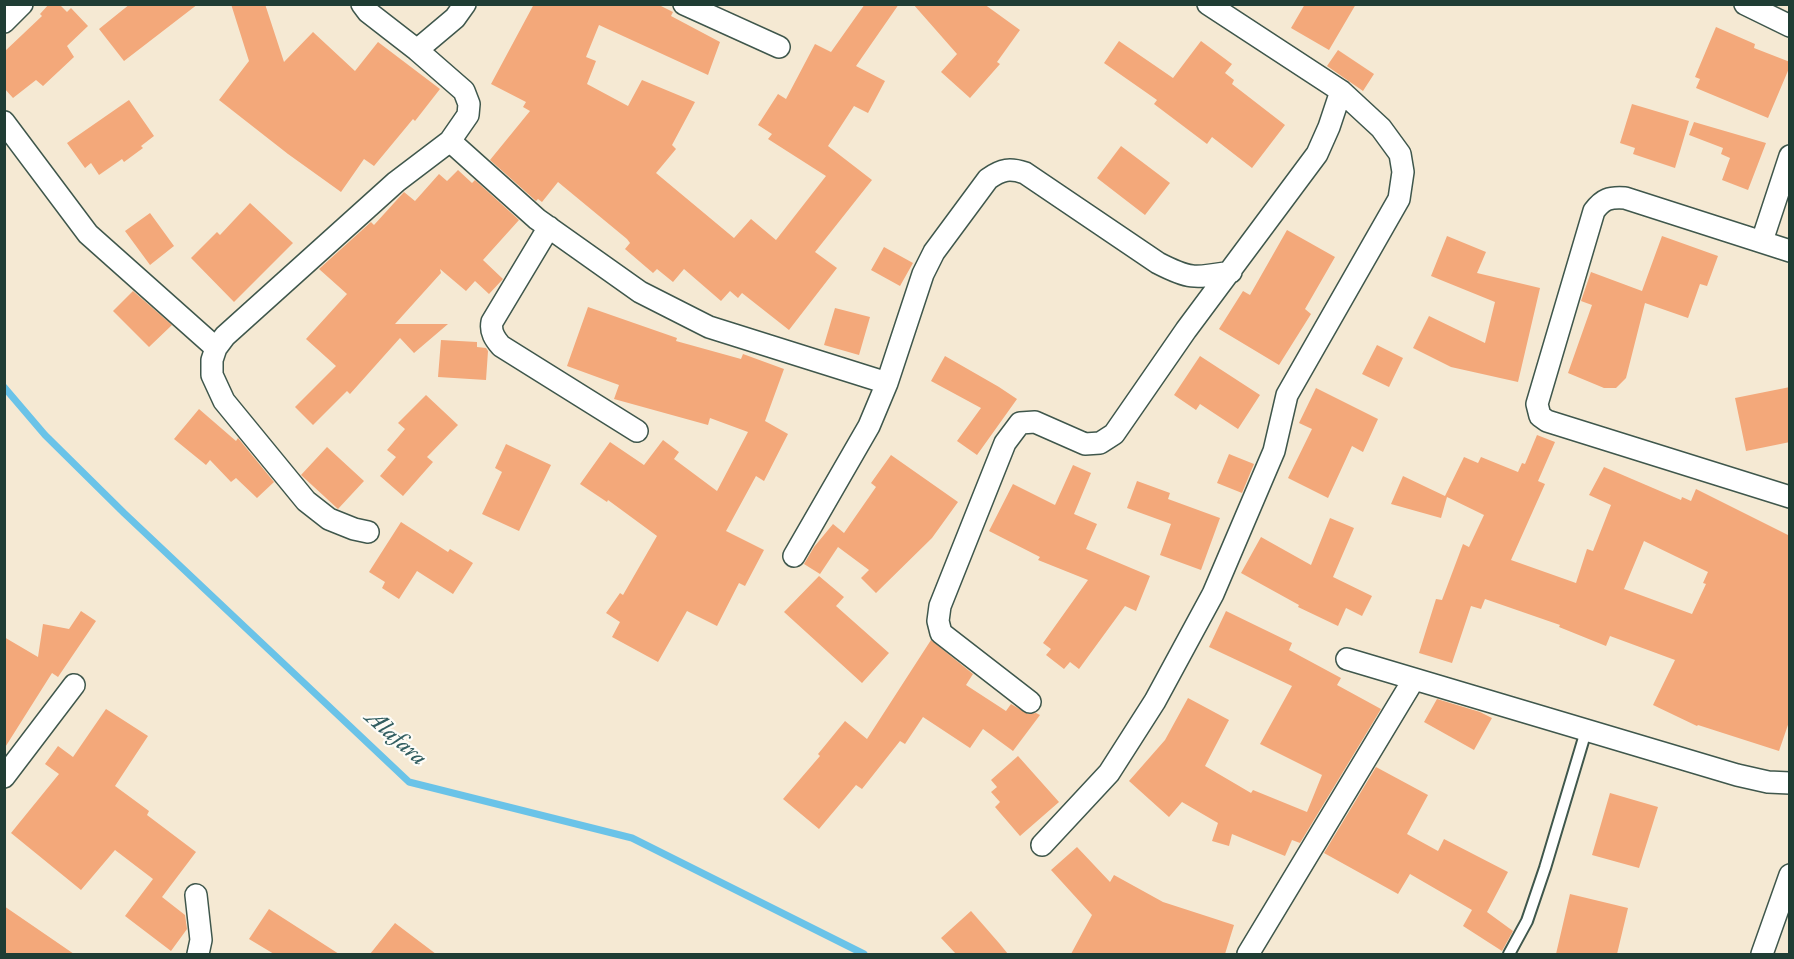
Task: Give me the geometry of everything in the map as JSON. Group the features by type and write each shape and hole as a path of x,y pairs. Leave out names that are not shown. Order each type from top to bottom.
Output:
{"street":[{"path":"4,22 22,4"},
{"path":"362,4 368,12 464,91 470,104 468,115 450,141 396,182 225,336 216,348 212,360 212,375 224,401 306,501 328,519 368,532"},
{"path":"417,50 455,18 465,4"},
{"path":"684,4 779,47"},
{"path":"1042,845 1108,773 1155,701 1218,583 1274,451 1287,395 1399,199 1403,172 1400,154 1381,128 1341,91 1208,4"},
{"path":"1745,4 1790,26"},
{"path":"1030,702 941,633 938,621 940,606 1005,443 1020,423 1027,422 1035,422 1084,444 1100,443 1114,434 1186,330 1317,154 1341,91"},
{"path":"4,122 88,234 216,348"},
{"path":"450,141 537,219 640,292 709,327 887,383"},
{"path":"1762,241 1790,156"},
{"path":"794,556 869,426 887,383 923,274 934,252 988,179 1000,171 1013,169 1025,174 1158,263 1180,274 1197,278 1231,272"},
{"path":"1790,251 1625,198 1612,197 1601,201 1594,211 1537,404 1540,416 1547,421 1790,497"},
{"path":"549,227 492,322 491,328 495,339 501,346 637,431"},
{"path":"1347,659 1737,775 1768,782 1790,783"},
{"path":"1248,954 1414,679"},
{"path":"4,777 74,685"},
{"path":"1762,954 1790,875"},
{"path":"196,895 201,940 198,954"}],"lane":[{"path":"1509,954 1527,921 1542,879 1586,731"}],"building":[{"path":"49,4 59,4 67,12 71,8 88,26 67,46 74,57 43,86 36,80 13,98 4,88 4,52 42,16 40,14"},
{"path":"130,4 198,4 124,61 99,29"},
{"path":"231,4 265,4 284,62 313,32 355,71 378,42 440,89 415,121 413,119 374,166 364,159 341,192 219,100 249,61"},
{"path":"534,4 657,4 673,12 671,16 720,42 708,75 599,25 586,57 596,61 587,84 628,106 642,80 695,102 672,145 676,149 656,173 734,238 751,219 776,240 826,176 768,139 772,134 758,125 778,94 786,99 815,44 831,52 865,4 899,4 856,66 885,81 868,113 854,106 828,146 872,180 815,252 837,268 789,330 742,293 738,298 730,291 721,301 684,269 673,282 657,269 653,273 625,249 630,243 627,239 558,182 542,202 538,199 536,201 490,160 530,111 523,107 526,102 491,84"},
{"path":"913,4 984,4 1020,30 997,62 1000,64 970,98 941,72 957,54"},
{"path":"1305,4 1356,4 1329,50 1291,28"},
{"path":"1716,27 1755,44 1754,48 1790,62 1768,118 1696,88 1700,79 1695,77"},
{"path":"1119,41 1173,78 1201,41 1232,64 1225,73 1234,80 1232,84 1285,125 1252,168 1212,137 1207,144 1154,104 1157,100 1104,63"},
{"path":"1338,50 1374,74 1363,91 1327,66"},
{"path":"129,100 154,136 141,146 143,148 124,162 122,159 99,175 91,163 85,168 67,143"},
{"path":"1632,104 1689,121 1675,168 1633,154 1635,148 1620,143"},
{"path":"1694,122 1766,143 1748,190 1722,180 1730,158 1721,154 1723,148 1689,135"},
{"path":"1121,146 1170,183 1145,215 1097,178"},
{"path":"458,170 472,183 475,180 519,220 483,260 503,279 489,294 475,281 466,291 440,269 441,273 395,324 448,324 414,353 400,338 350,394 347,391 313,425 295,407 336,366 306,339 347,294 319,269 371,222 374,225 404,192 415,201 439,174 447,181"},
{"path":"250,203 293,243 234,302 191,258 217,232 220,235"},
{"path":"150,213 174,246 150,265 125,231"},
{"path":"1287,230 1335,257 1305,309 1311,314 1279,365 1219,329 1243,291 1250,295"},
{"path":"1447,236 1486,252 1477,273 1540,288 1518,382 1451,367 1413,348 1429,316 1485,343 1495,302 1431,276"},
{"path":"1662,236 1718,256 1707,286 1700,284 1688,318 1645,303 1626,378 1616,388 1604,388 1568,373 1592,305 1581,301 1591,272 1642,291"},
{"path":"884,247 913,263 900,286 871,270"},
{"path":"133,291 172,325 149,347 113,311"},
{"path":"588,307 677,338 676,341 741,359 743,354 784,369 765,421 788,434 764,481 756,476 726,531 764,550 745,586 739,583 717,626 687,611 658,662 612,637 620,622 606,613 620,593 623,595 657,536 608,500 607,502 580,484 610,442 644,465 663,440 679,452 674,459 717,491 748,432 710,418 708,425 614,399 619,385 567,366"},
{"path":"835,308 870,317 859,355 824,345"},
{"path":"441,340 477,342 477,347 486,348 488,351 486,380 438,377"},
{"path":"1377,345 1403,358 1389,387 1362,374"},
{"path":"945,356 1017,399 977,455 957,441 981,408 931,381"},
{"path":"1200,356 1260,395 1238,429 1200,404 1196,410 1174,395"},
{"path":"1790,387 1790,442 1746,451 1735,398"},
{"path":"1316,388 1378,419 1363,452 1352,446 1328,498 1288,478 1312,429 1299,423"},
{"path":"426,395 458,425 427,457 433,462 403,496 380,476 396,457 387,450 405,429 398,423"},
{"path":"199,409 236,441 238,438 274,482 257,498 236,478 231,482 210,460 206,465 174,439"},
{"path":"1537,435 1555,442 1538,481 1545,484 1511,560 1576,583 1587,549 1593,551 1611,505 1589,495 1604,467 1681,500 1682,497 1691,501 1696,489 1790,536 1790,719 1779,751 1697,726 1653,705 1675,660 1610,636 1606,646 1559,627 1560,625 1485,599 1481,609 1471,606 1452,663 1419,653 1436,599 1442,600 1463,544 1469,547 1484,515 1447,497 1441,518 1391,504 1403,476 1445,496 1464,457 1478,463 1481,457 1518,472 1522,463 1525,464","holes":["1644,541 1708,572 1703,583 1706,584 1692,614 1624,589"]},
{"path":"506,444 551,465 519,531 482,514 502,472 495,468"},
{"path":"327,447 364,481 338,509 301,475"},
{"path":"1229,454 1254,464 1242,493 1217,483"},
{"path":"891,455 958,502 932,538 876,593 861,578 869,570 838,547 820,574 804,564 814,547 833,524 844,533 876,487 871,483"},
{"path":"1073,465 1091,473 1074,514 1097,524 1086,549 1150,576 1136,611 1125,606 1079,669 1070,662 1064,669 1046,655 1051,649 1043,643 1088,580 1038,560 1040,557 989,531 1013,484 1055,505"},
{"path":"1137,481 1170,493 1168,499 1220,518 1201,570 1160,555 1171,524 1127,508"},
{"path":"1330,518 1354,528 1333,577 1372,596 1362,616 1346,608 1338,626 1298,607 1299,605 1241,573 1261,537 1311,565"},
{"path":"401,522 448,552 450,549 473,563 453,594 417,571 399,599 382,588 385,582 369,572"},
{"path":"819,576 844,597 836,606 889,653 862,683 784,612"},
{"path":"81,611 96,621 58,677 52,673 4,749 4,637 38,657 43,624 69,629"},
{"path":"1226,611 1292,643 1289,650 1341,678 1337,685 1381,709 1300,843 1292,840 1285,856 1232,834 1229,846 1212,841 1218,823 1182,802 1169,817 1129,781 1165,740 1188,698 1229,720 1205,766 1251,793 1253,790 1307,812 1322,775 1260,744 1292,686 1209,647"},
{"path":"931,640 973,674 966,685 1006,711 1011,704 1028,714 1040,715 1013,751 983,729 970,748 923,717 905,744 900,741 862,789 856,785 819,829 783,799 820,756 818,754 845,721 867,739"},
{"path":"1437,699 1492,718 1474,750 1424,722"},
{"path":"106,709 148,736 115,786 149,811 147,815 196,852 162,897 185,915 187,929 171,951 125,916 153,879 115,850 81,890 11,833 59,774 45,764 58,746 73,757"},
{"path":"1018,756 1059,802 1020,836 995,807 1000,802 991,792 997,787 991,780"},
{"path":"1376,767 1428,795 1407,834 1438,851 1444,839 1508,872 1487,912 1513,931 1502,951 1463,926 1472,910 1410,874 1398,894 1324,853"},
{"path":"1610,793 1658,807 1639,868 1592,855"},
{"path":"1077,847 1110,882 1114,875 1163,902 1234,925 1225,954 1071,954 1092,915 1051,870"},
{"path":"1570,894 1628,908 1617,954 1556,954"},
{"path":"4,906 74,954 4,954"},
{"path":"269,909 339,954 274,954 249,939"},
{"path":"971,911 1008,954 956,954 941,938"},
{"path":"395,923 436,954 370,954"}],"waterway":[{"name":"Alafara","path":"4,387 45,435 124,513 409,782 632,838 864,954"}]}
